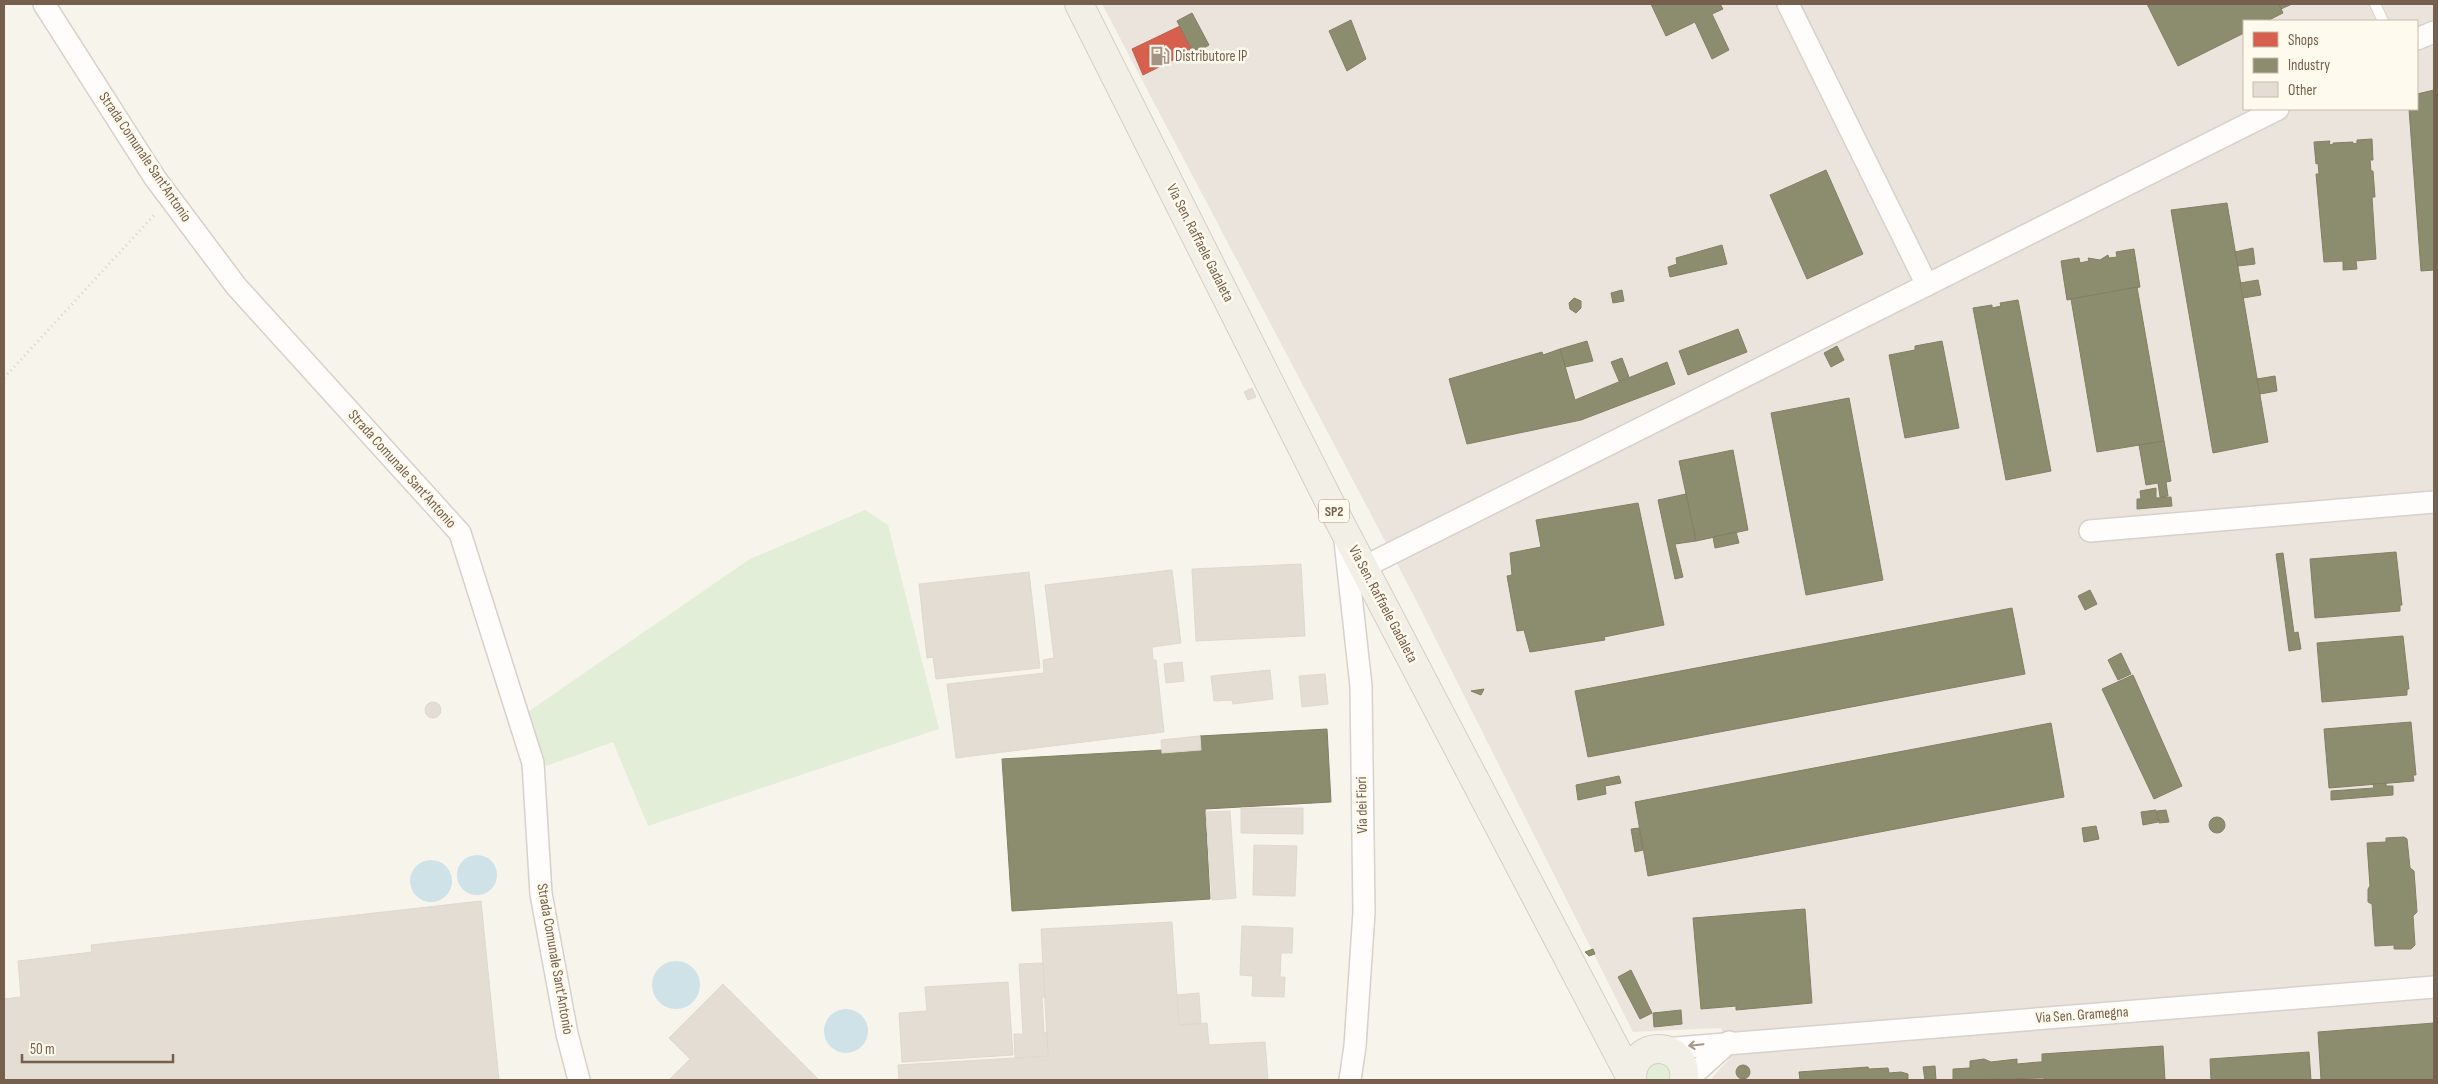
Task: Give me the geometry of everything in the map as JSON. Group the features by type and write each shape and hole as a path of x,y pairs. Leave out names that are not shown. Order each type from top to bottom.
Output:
{"main road":[{"name":"Via Sen. Raffaele Gadaleta","path":"1079,4 1344,530 1632,1079"},
{"name":"Via Sen. Raffaele Gadaleta","path":"1597,1015 1655,1050 1678,1057 1683,1065 1686,1080"},
{"name":"Via Sen. Raffaele Gadaleta","path":"1632,1079 1635,1062 1655,1050"}],"street":[{"name":"Strada Comunale Sant'Antonio","path":"44,4 170,198 236,286 460,532 533,762 541,894 567,1034 579,1080"},
{"path":"1788,4 1927,285"},
{"path":"2418,39 2434,32"},
{"path":"1364,567 2276,110"},
{"path":"2090,531 2434,502"},
{"name":"Via dei Fiori","path":"1344,530 1361,686 1364,912 1355,1046 1350,1080"},
{"name":"Via Sen. Gramegna","path":"1655,1050 1729,1042 2434,987"},
{"path":"1686,1080 1729,1042"}],"lane":[{"path":"2375,4 2383,20"}],"path":[{"path":"4,378 170,198"}],"shaded area":[{"path":"1102,4 2434,4 2434,1080 1710,1080 1729,1059 1721,1028 1633,1032 1414,596"},
{"path":"473,855 481,855 488,858 494,864 497,875 494,886 488,892 481,895 473,895 466,892 460,886 457,879 457,871 460,864 466,858"},
{"path":"431,860 446,866 452,881 446,896 431,902 416,896 410,881 416,866"},
{"path":"676,961 685,963 693,968 698,976 700,985 698,994 693,1002 685,1007 676,1009 667,1007 659,1002 654,994 652,985 654,976 659,968 667,963"},
{"path":"850,1009 862,1015 867,1022 867,1040 862,1047 855,1052 842,1053 834,1050 827,1043 824,1027 827,1019 834,1012"}],"green space":[{"path":"865,510 888,525 939,729 648,826 613,742 546,766 529,711 750,559"},
{"path":"1664,1059 1678,1080 1644,1080 1647,1065"}],"building: Shops":[{"path":"1180,26 1193,50 1143,75 1132,49"}],"building: Industry":[{"path":"1651,4 1720,4 1723,9 1712,14 1729,50 1712,59 1695,22 1666,36"},
{"path":"2147,4 2279,4 2283,13 2269,20 2243,20 2243,34 2178,66"},
{"path":"2279,4 2292,4 2281,9"},
{"path":"1192,13 1209,45 1194,54 1177,21"},
{"path":"1351,20 1366,59 1347,71 1329,31"},
{"path":"2434,90 2434,270 2421,271 2409,110 2418,110 2418,94"},
{"path":"2372,139 2373,160 2370,160 2375,197 2372,197 2376,259 2356,261 2357,269 2343,270 2343,261 2324,262 2316,174 2319,174 2314,142 2330,141 2329,144 2333,145 2333,143 2353,142 2353,144 2357,143 2357,140"},
{"path":"1826,170 1863,254 1807,279 1770,195"},
{"path":"2227,203 2268,442 2213,453 2171,210"},
{"path":"1722,245 1727,264 1670,277 1668,267 1677,264 1676,258"},
{"path":"2253,248 2255,264 2238,266 2235,252"},
{"path":"2134,249 2140,287 2067,300 2061,261 2079,258 2080,263 2089,261 2088,258 2100,260 2108,255 2109,258 2117,257 2116,252"},
{"path":"2258,280 2261,295 2243,298 2240,283"},
{"path":"2137,287 2164,441 2097,452 2071,299"},
{"path":"1622,290 1624,301 1613,303 1611,293"},
{"path":"1574,298 1581,301 1581,308 1576,313 1570,309 1569,303"},
{"path":"2018,300 2051,471 2006,480 1973,308 1992,305 1992,308 2001,306 2000,303"},
{"path":"1738,329 1747,352 1688,375 1679,351"},
{"path":"1587,341 1593,361 1565,367 1560,349"},
{"path":"1942,341 1959,428 1905,438 1889,355 1915,350 1915,346"},
{"path":"1837,346 1844,360 1831,367 1824,353"},
{"path":"1560,349 1575,400 1667,362 1675,384 1581,420 1467,444 1449,379 1542,352 1543,355"},
{"path":"1622,358 1629,377 1619,381 1611,362"},
{"path":"2275,376 2277,391 2260,394 2257,379"},
{"path":"1849,398 1883,580 1806,595 1771,413"},
{"path":"2164,441 2171,481 2166,482 2168,496 2160,497 2158,483 2146,485 2139,445"},
{"path":"1733,450 1748,530 1696,541 1679,461"},
{"path":"2156,488 2156,498 2171,497 2172,506 2137,509 2137,499 2141,499 2140,491"},
{"path":"1686,494 1696,541 1675,544 1683,577 1675,579 1658,500"},
{"path":"1638,503 1664,625 1604,637 1605,640 1530,652 1524,630 1517,631 1507,576 1512,575 1510,553 1541,547 1536,520"},
{"path":"1736,532 1739,543 1715,548 1713,537"},
{"path":"2396,552 2402,605 2400,605 2400,611 2315,618 2310,559"},
{"path":"2283,553 2294,633 2298,632 2301,649 2289,651 2276,554"},
{"path":"2090,590 2097,604 2085,610 2078,596"},
{"path":"2012,608 2025,674 1588,757 1575,691"},
{"path":"2403,636 2409,689 2407,689 2407,695 2322,702 2317,643"},
{"path":"2121,653 2131,674 2118,680 2108,660"},
{"path":"2133,675 2182,786 2154,799 2102,689"},
{"path":"1484,689 1481,695 1471,691"},
{"path":"2411,722 2416,775 2413,775 2414,781 2329,788 2324,729"},
{"path":"2051,723 2064,797 1648,876 1635,802"},
{"path":"1327,729 1331,802 1205,809 1210,899 1012,911 1002,759 1162,750 1162,753 1201,750 1200,736"},
{"path":"1619,776 1621,783 1605,786 1606,794 1578,800 1576,785"},
{"path":"2386,783 2386,786 2393,786 2393,795 2331,800 2331,791 2374,788 2373,784"},
{"path":"2156,810 2158,822 2143,825 2141,812"},
{"path":"2166,810 2169,822 2159,823 2157,811"},
{"path":"2214,817 2220,817 2225,822 2223,831 2214,833 2209,828 2209,822"},
{"path":"2096,826 2099,839 2084,842 2082,828"},
{"path":"1639,828 1643,850 1635,852 1631,829"},
{"path":"2404,837 2407,839 2410,868 2414,871 2417,912 2413,916 2415,945 2411,949 2394,949 2394,945 2375,946 2372,904 2368,902 2368,889 2370,886 2367,843 2386,842 2386,838"},
{"path":"1805,909 1812,1003 1736,1010 1736,1006 1701,1009 1693,918"},
{"path":"1593,949 1595,954 1589,956 1585,952"},
{"path":"1631,970 1652,1013 1640,1019 1618,977"},
{"path":"1681,1010 1682,1024 1654,1027 1653,1013"},
{"path":"2434,1023 2434,1080 2321,1080 2318,1032"},
{"path":"2163,1046 2165,1080 2044,1080 2044,1078 1953,1080 1953,1069 1970,1068 1970,1061 1984,1059 1991,1062 2017,1059 2017,1064 2042,1062 2042,1054"},
{"path":"2309,1052 2311,1080 2211,1080 2210,1059"},
{"path":"1743,1065 1748,1067 1750,1072 1748,1077 1743,1079 1738,1077 1736,1072 1738,1067"},
{"path":"1935,1066 1936,1080 1925,1080 1923,1067"},
{"path":"1868,1067 1869,1069 1888,1068 1889,1073 1901,1072 1908,1074 1908,1080 1800,1080 1799,1072"}],"building: Other":[{"path":"1252,388 1256,397 1248,400 1244,392"},
{"path":"1301,564 1305,636 1196,641 1192,569"},
{"path":"1172,570 1181,643 1152,647 1153,660 1156,660 1164,732 956,758 947,684 1044,673 1043,660 1054,658 1045,585"},
{"path":"1029,572 1040,668 936,679 933,657 927,658 919,584"},
{"path":"1182,662 1184,681 1166,683 1164,664"},
{"path":"1270,670 1273,699 1233,704 1232,700 1214,701 1211,676"},
{"path":"1325,674 1328,704 1302,707 1299,676"},
{"path":"430,702 436,702 441,707 439,716 430,718 425,713 425,707"},
{"path":"1200,736 1201,750 1162,753 1161,740"},
{"path":"1241,808 1303,808 1303,834 1241,833"},
{"path":"1230,811 1236,898 1212,900 1206,812"},
{"path":"1254,845 1297,846 1295,896 1253,895"},
{"path":"481,901 499,1080 4,1080 4,999 21,997 18,961 92,952 91,945"},
{"path":"1172,922 1179,1025 1207,1023 1209,1045 1265,1042 1268,1080 899,1080 898,1065 1048,1056 1041,929"},
{"path":"1242,926 1293,928 1292,953 1281,953 1280,977 1285,977 1284,997 1252,996 1253,976 1240,975"},
{"path":"1043,963 1045,997 1042,997 1044,1033 1047,1032 1048,1056 1015,1058 1014,1034 1023,1034 1019,964"},
{"path":"1008,982 1013,1055 902,1062 899,1013 927,1011 925,987"},
{"path":"723,984 819,1080 669,1080 690,1059 669,1038"},
{"path":"1199,993 1201,1023 1179,1025 1177,995"}],"place":[{"name":"Distributore IP","path":"1160,56"}]}
